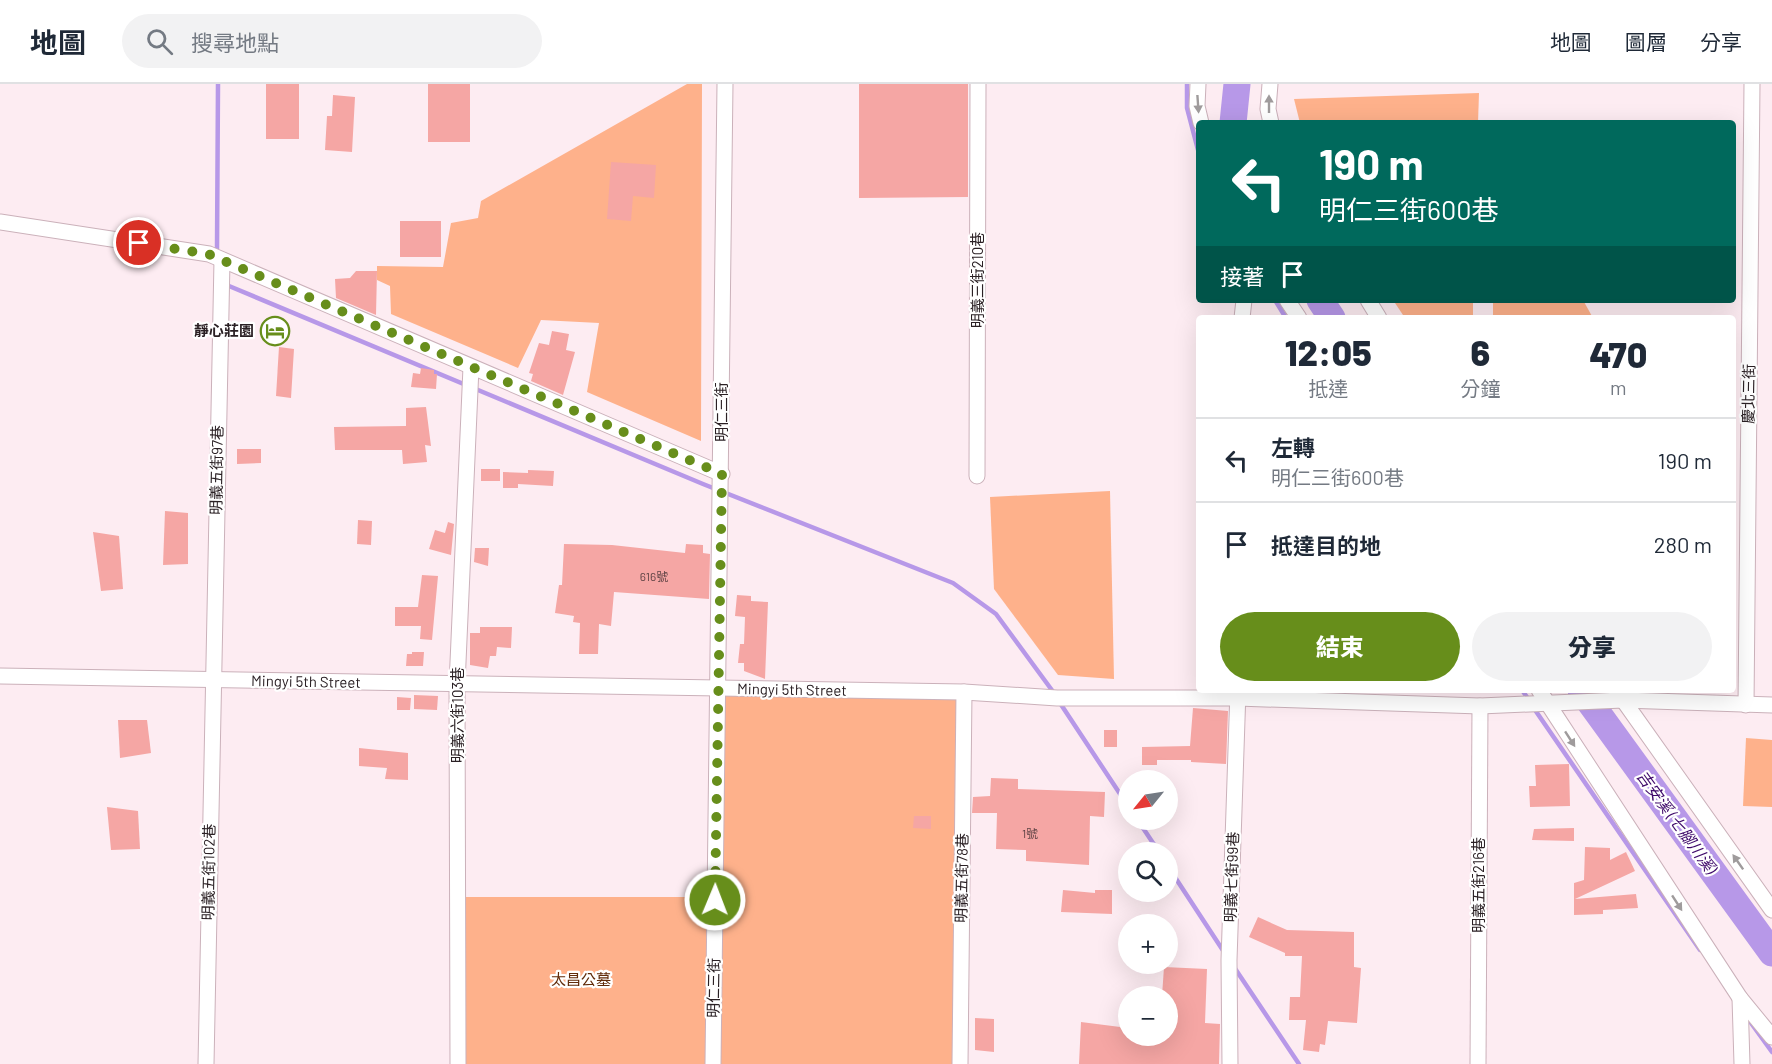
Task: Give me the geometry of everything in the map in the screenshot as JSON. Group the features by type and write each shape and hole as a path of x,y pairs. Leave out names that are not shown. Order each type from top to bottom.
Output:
{"street":[{"name":"明仁三街","path":"713,1064 722,485 725,84"},
{"name":"明義三街210巷","path":"977,476 978,84"},
{"path":"1198,84 1197,106 1200,120"},
{"path":"1270,84 1268,109 1270,120"},
{"name":"慶北三街","path":"1746,705 1752,84"},
{"path":"0,222 208,254 471,367 722,485"},
{"name":"明義五街97巷","path":"212,681 222,260"},
{"name":"明義六街103巷","path":"458,1064 458,685 471,367"},
{"name":"Mingyi 5th Street","path":"0,676 964,692 1057,698 1237,694 1480,706 1543,697 1620,695 1772,705"},
{"name":"明義五街102巷","path":"206,1064 212,681"},
{"name":"明義五街78巷","path":"960,1064 964,692"},
{"name":"明義七街99巷","path":"1230,1064 1229,960 1237,694"},
{"path":"1620,695 1772,910"},
{"path":"1543,697 1740,998 1772,1037"},
{"name":"明義五街216巷","path":"1478,1064 1480,706"},
{"path":"1740,998 1742,1064"}],"green space":[{"path":"687,84 702,84 701,441 587,392 599,323 541,320 518,368 391,314 390,286 377,280 377,266 443,267 451,223 478,218 481,201"},
{"path":"1479,93 1478,120 1299,120 1294,99"},
{"path":"1395,303 1473,303 1473,315 1403,315"},
{"path":"1493,303 1585,303 1591,315 1493,315"},
{"path":"1110,491 1114,679 1058,675 994,589 990,497"},
{"path":"722,695 959,696 952,1064 719,1064"},
{"path":"1746,738 1772,740 1772,807 1743,806"},
{"name":"太昌公墓","path":"457,897 706,897 706,1064 455,1064"}],"building":[{"path":"266,84 299,84 299,139 266,139"},
{"path":"428,84 470,84 470,142 428,142"},
{"path":"859,84 968,84 968,197 859,198"},
{"path":"333,95 355,97 352,152 325,150 327,116 332,116"},
{"path":"611,162 656,165 654,198 633,196 631,221 607,219"},
{"path":"400,221 441,221 441,257 400,257"},
{"path":"356,271 377,271 376,315 336,298 335,279 350,278"},
{"path":"552,331 569,334 566,350 575,352 563,395 531,381 533,374 529,373 539,343 549,345"},
{"path":"279,347 294,349 291,398 276,396"},
{"path":"421,368 434,370 434,374 437,374 436,389 411,387 413,373 420,374"},
{"path":"426,407 431,446 425,445 427,462 403,464 402,450 335,450 334,427 406,426 406,408"},
{"path":"237,449 261,449 261,463 237,464"},
{"path":"481,469 500,469 500,481 481,481"},
{"path":"528,470 554,471 553,486 518,484 518,488 503,488 503,472 528,473"},
{"path":"165,511 188,513 188,564 163,565"},
{"path":"358,520 372,521 371,545 357,544"},
{"path":"448,522 454,524 451,555 429,549 435,530 445,533"},
{"path":"93,532 119,536 123,589 101,591"},
{"path":"564,544 612,545 685,553 686,544 703,545 703,553 710,554 709,599 614,592 611,626 599,624 598,654 579,654 580,623 573,622 574,616 555,613 559,585 562,585"},
{"path":"475,548 489,548 488,566 474,562"},
{"path":"422,575 438,576 432,640 420,639 421,626 395,626 395,607 418,607"},
{"path":"737,595 751,596 751,601 768,602 765,679 744,671 744,663 738,663 740,644 744,644 745,617 735,616"},
{"path":"480,627 512,627 511,648 497,647 496,656 490,656 488,668 470,665 470,633 480,633"},
{"path":"412,652 424,652 423,666 406,666 407,654 412,654"},
{"path":"414,695 438,696 437,710 414,709"},
{"path":"397,697 411,698 410,710 397,710"},
{"path":"1193,708 1228,711 1226,764 1191,762 1191,760 1157,760 1157,765 1142,765 1142,747 1190,746"},
{"path":"118,720 147,720 151,753 120,758"},
{"path":"1104,730 1117,730 1117,747 1104,747"},
{"path":"359,748 408,753 408,780 385,779 387,768 359,766"},
{"path":"1569,764 1570,806 1530,807 1529,786 1536,786 1535,765"},
{"path":"991,778 1018,779 1018,789 1105,792 1104,817 1090,816 1089,865 1026,861 1026,850 996,849 997,813 972,813 973,797 990,796"},
{"path":"107,807 138,811 140,849 111,850"},
{"path":"914,816 931,816 931,829 913,828"},
{"path":"1574,828 1574,841 1532,840 1534,829"},
{"path":"1585,847 1610,848 1610,860 1626,852 1635,871 1575,899 1636,894 1638,908 1603,910 1603,914 1574,915 1574,883 1584,880"},
{"path":"1063,890 1095,893 1095,890 1112,890 1112,914 1061,912"},
{"path":"1258,917 1287,930 1354,932 1354,967 1361,968 1357,1023 1328,1021 1325,1045 1320,1044 1319,1052 1303,1050 1306,1020 1289,1020 1290,997 1300,997 1302,956 1285,956 1285,953 1249,937"},
{"path":"1178,968 1207,969 1205,1023 1220,1024 1219,1064 1079,1064 1081,1022 1118,1027 1118,1046 1178,1046 1178,986 1163,986 1164,974 1178,974"},
{"path":"975,1018 994,1019 994,1052 975,1050"}],"waterway":[{"path":"217,249 218,84"},
{"path":"1187,84 1187,108 1196,142"},
{"name":"吉安溪 (七腳川溪)","path":"1233,120 1237,84"},
{"path":"229,286 703,484 953,583 996,614 1054,693"},
{"path":"1277,303 1284,315"},
{"name":"吉安溪 (七腳川溪)","path":"1322,303 1330,315"},
{"path":"1524,693 1529,700"},
{"name":"吉安溪 (七腳川溪)","path":"1583,693 1772,953"},
{"path":"1060,703 1118,791"},
{"path":"1533,707 1700,950"},
{"path":"1144,830 1152,842"},
{"path":"1178,882 1224,952"},
{"path":"1234,967 1299,1064"},
{"path":"1746,1016 1772,1052"}],"place":[{"name":"靜心莊園","path":"275,331"}],"route":[{"path":"139,243 208,254 722,474 715,900"}]}
